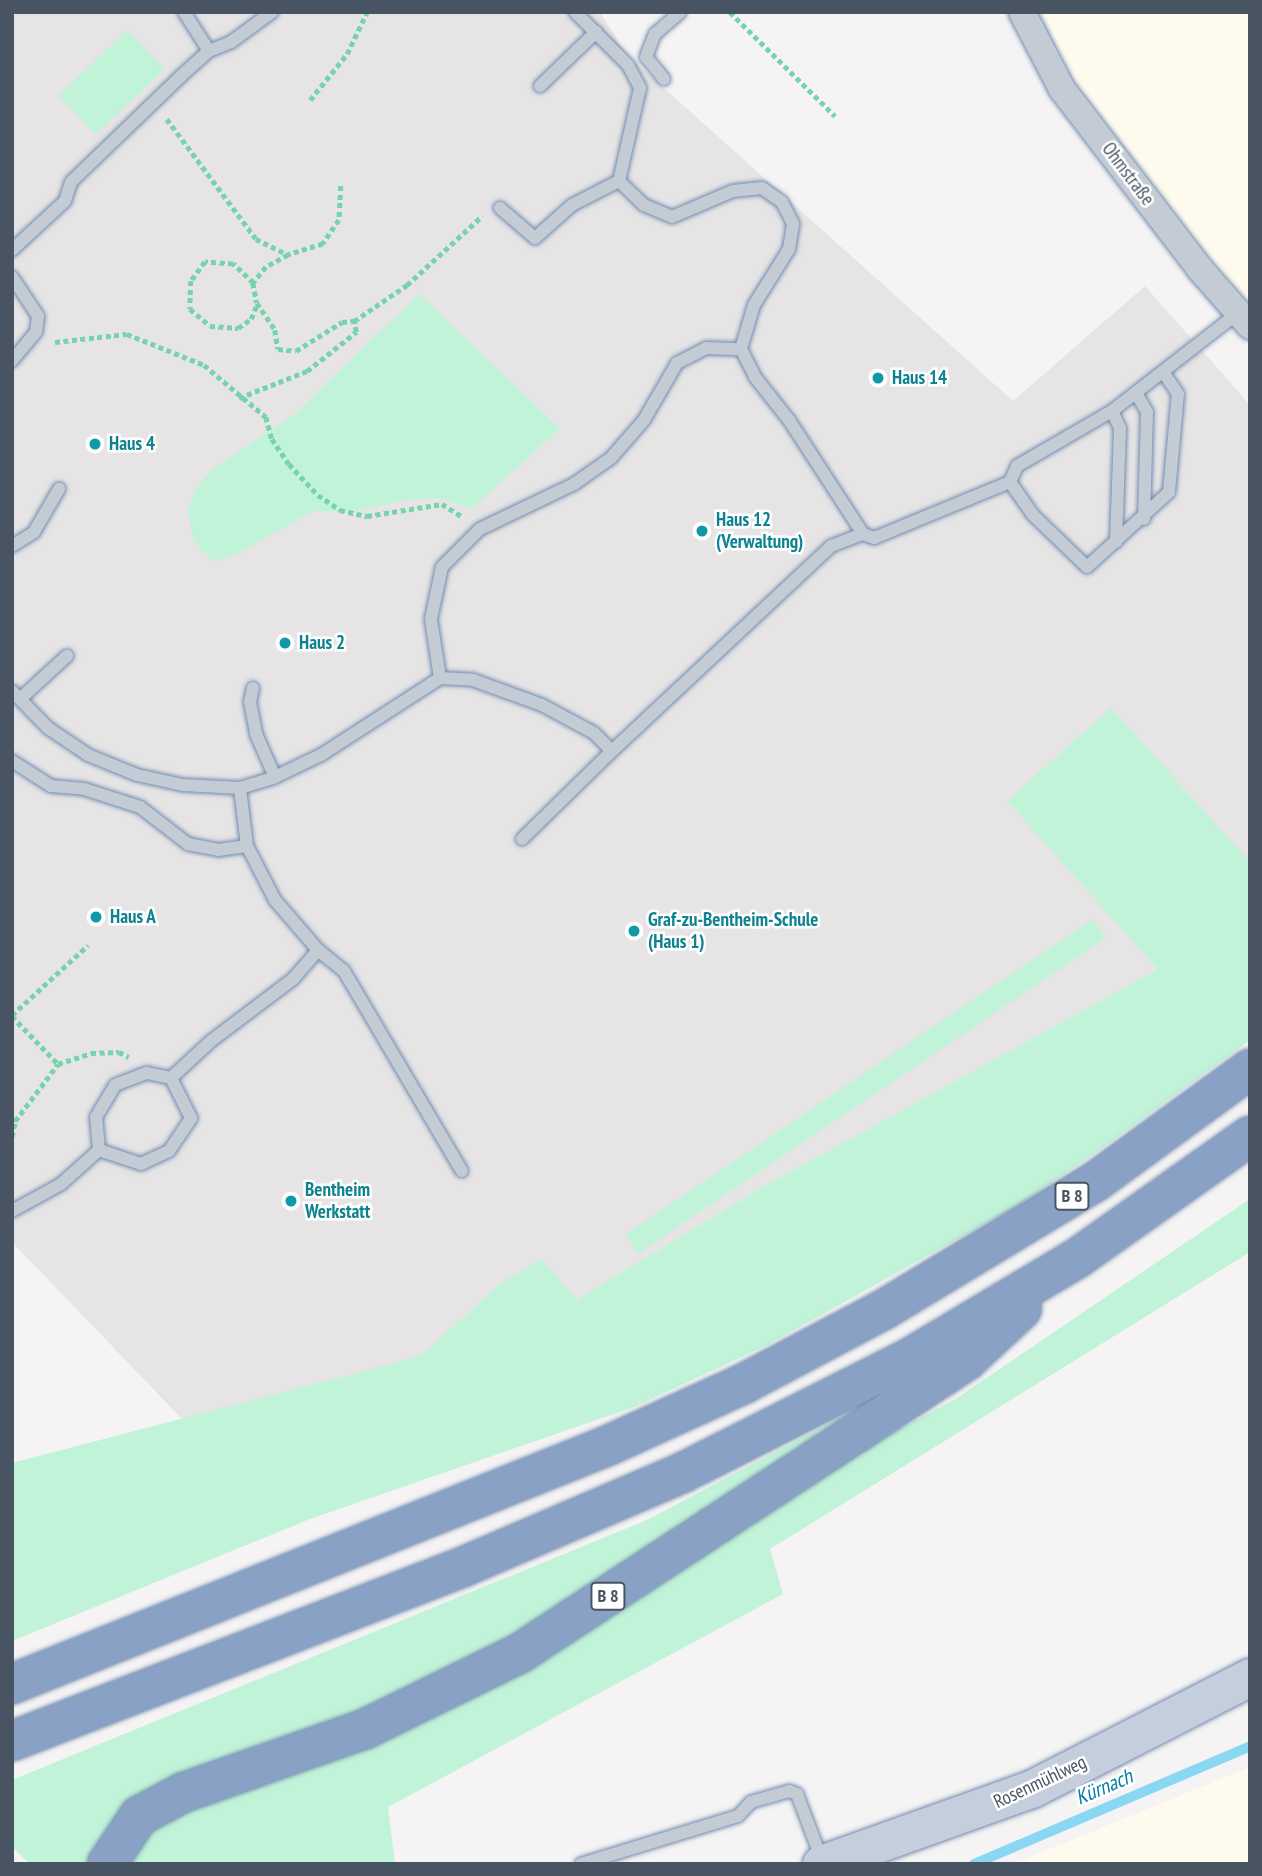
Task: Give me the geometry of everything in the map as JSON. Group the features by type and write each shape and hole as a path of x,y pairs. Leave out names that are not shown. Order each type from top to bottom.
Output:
{"highway":[{"name":"B 8","path":"12,1684 570,1462 745,1383 885,1309 1095,1182 1250,1069"},
{"name":"B 8","path":"12,1741 465,1566 682,1473 908,1359 1076,1259 1250,1136"},
{"name":"B 8","path":"107,1864 139,1816 182,1793 365,1729 520,1653 966,1361 1076,1259"}],"street":[{"name":"Ohmstraße","path":"1022,12 1062,89 1244,319"},
{"name":"Rosenmühlweg","path":"822,1863 1031,1789 1250,1677"}],"lane":[{"path":"184,12 209,51"},
{"path":"12,250 65,201 71,182 209,51 232,42 272,12"},
{"path":"575,12 628,65 640,88 620,181"},
{"path":"664,79 646,57 655,34 680,12"},
{"path":"540,86 596,32"},
{"path":"500,208 535,238 572,205 620,181"},
{"path":"620,181 644,205 672,217 733,191 762,188 782,202 793,224 789,248 754,304 741,349 755,377 789,420 863,534"},
{"path":"12,277 38,316 36,332 27,348 12,361"},
{"path":"523,839 612,751 831,546 863,534 874,537 1010,482 1017,466 1112,411 1163,372 1244,319"},
{"path":"440,678 431,619 442,567 480,529 574,484 611,458 644,420 677,363 706,348 741,349"},
{"path":"1010,482 1032,514 1087,566 1144,519 1169,492 1178,394 1163,372"},
{"path":"1136,393 1147,412 1144,519"},
{"path":"1112,411 1120,428 1116,542"},
{"path":"12,546 34,532 60,489"},
{"path":"67,656 16,695 48,728 88,755 137,775 183,785 240,788 275,777 321,755 440,678 473,680 542,705 594,733 612,751"},
{"path":"253,688 250,702 256,734 275,777"},
{"path":"12,761 51,786 84,789 140,807 188,844 218,850 247,846"},
{"path":"240,788 247,846 275,900 318,950 344,971 462,1171"},
{"path":"171,1078 211,1041 293,979 318,950"},
{"path":"99,1150 96,1117 115,1085 147,1073 171,1078"},
{"path":"99,1150 141,1164 169,1151 191,1118 171,1078"},
{"path":"12,1211 61,1184 99,1150"},
{"path":"581,1864 738,1816 751,1802 789,1791 797,1794 822,1863"}],"path":[{"path":"310,100 347,54 367,12"},
{"path":"730,12 835,116"},
{"path":"155,102 256,239 288,255"},
{"path":"253,283 266,267 288,255 323,244 339,220 341,186"},
{"path":"257,303 251,319 238,328 210,326 190,309 191,281 205,262 233,264 253,283 257,303 275,330 278,349 296,351 342,322 354,321 407,285 485,214 500,208"},
{"path":"239,398 307,371 356,332 354,321"},
{"path":"27,348 89,335 127,334 204,365 239,398 266,417 272,439 289,464 340,510 367,516 442,504 480,529"},
{"path":"58,1064 12,1015 88,945"},
{"path":"12,1137 14,1120 58,1064 91,1052 119,1052 171,1078"}],"shaded area":[{"path":"12,12 600,12 626,54 1013,401 1145,286 1250,405 1250,886 1153,972 761,1188 576,1300 501,1283 422,1356 185,1422 12,1242"},
{"path":"1044,12 1250,12 1250,316 1068,79"},
{"path":"1250,1767 1250,1864 1013,1864"}],"green space":[{"path":"127,30 165,69 96,135 59,96"},
{"path":"419,294 560,429 471,509 441,498 402,500 363,510 311,512 241,552 214,562 193,541 188,512 194,491 214,468 295,414"},
{"path":"1111,708 1250,862 1250,1040 1094,1154 1011,1209 767,1345 634,1407 310,1519 12,1641 12,1463 421,1356 501,1283 542,1259 576,1300 761,1188 1153,972 1157,968 1007,801"},
{"path":"1093,919 1106,938 638,1253 625,1234"},
{"path":"1250,1199 1250,1252 770,1549 783,1594 388,1807 395,1864 121,1864 159,1819 248,1785 957,1398"},
{"path":"890,1391 513,1639 89,1864 30,1864 12,1847 12,1780 647,1520"}],"waterway":[{"name":"Kürnach","path":"974,1864 1250,1746"}],"place":[{"name":"Haus 14","path":"878,378"},
{"name":"Haus 4","path":"95,444"},
{"name":"Haus 12 (Verwaltung)","path":"702,531"},
{"name":"Haus 2","path":"285,643"},
{"name":"Haus A","path":"96,917"},
{"name":"Graf-zu-Bentheim-Schule (Haus 1)","path":"634,931"},
{"name":"Bentheim Werkstatt","path":"291,1201"}]}
